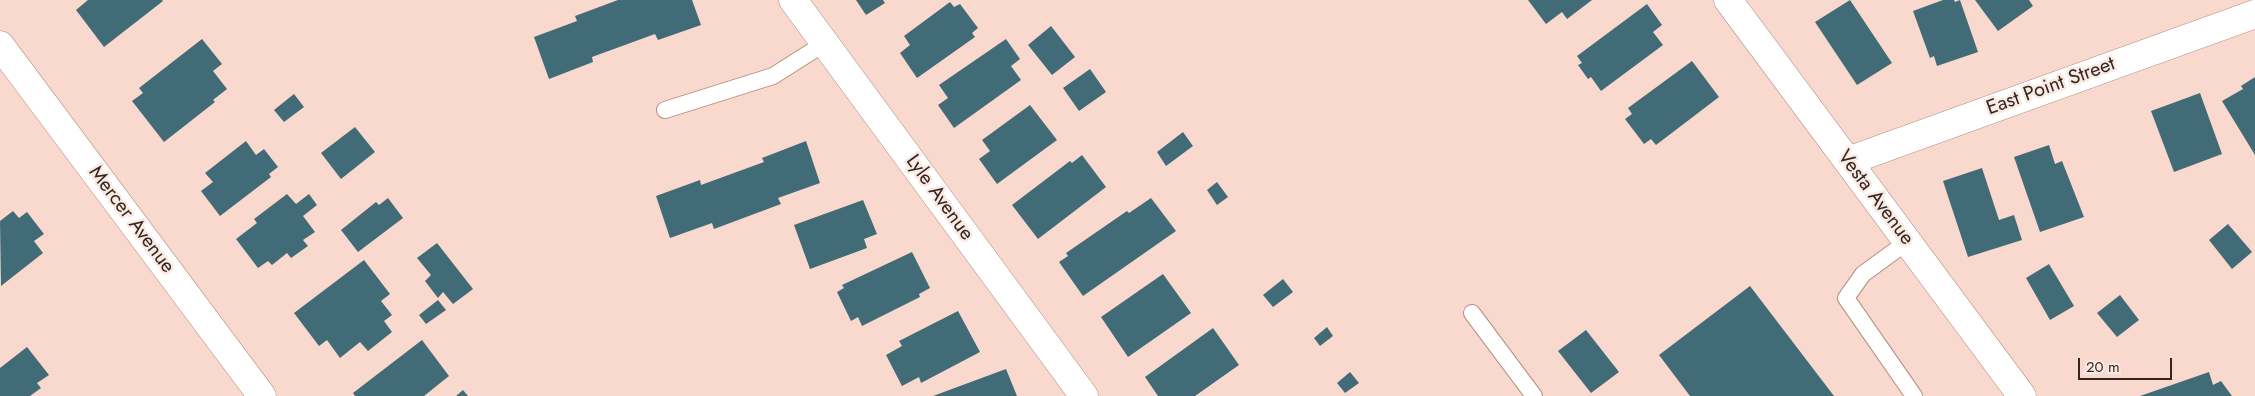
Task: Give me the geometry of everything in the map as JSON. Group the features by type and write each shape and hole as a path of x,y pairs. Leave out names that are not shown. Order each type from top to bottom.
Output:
{"street":[{"name":"Lyle Avenue","path":"793,0 1084,396"},
{"name":"Vesta Avenue","path":"1728,0 2022,396"},
{"name":"East Point Street","path":"1848,161 2255,14"},
{"name":"Mercer Avenue","path":"0,45 262,396"}],"lane":[{"path":"666,110 773,76 825,43"},
{"path":"1908,242 1863,274 1846,298 1914,396"},
{"path":"1472,313 1534,396"}],"building":[{"path":"88,0 163,1 104,47 76,10"},
{"path":"618,0 692,0 701,25 658,40 655,34 592,57 593,62 549,79 534,37 577,21 575,16"},
{"path":"856,0 883,0 885,3 866,15"},
{"path":"1528,0 1592,0 1567,19 1562,12 1546,24"},
{"path":"1850,0 1892,63 1857,85 1815,22"},
{"path":"1943,0 1954,0 1955,2 1960,0 1978,52 1937,66 1934,56 1930,58 1913,11"},
{"path":"1975,0 2029,0 2033,6 1998,31"},
{"path":"950,2 954,7 960,4 978,28 972,33 975,37 917,78 900,53 910,45 904,36"},
{"path":"1647,4 1662,25 1653,32 1663,45 1601,91 1591,77 1588,79 1578,65 1582,63 1577,56"},
{"path":"1051,26 1075,57 1052,75 1028,45"},
{"path":"202,39 222,64 213,71 227,89 213,100 215,102 164,142 132,101 143,93 139,88"},
{"path":"1006,39 1020,59 1011,66 1021,80 954,128 938,105 948,98 939,85"},
{"path":"1692,61 1719,97 1656,145 1651,139 1644,144 1625,119 1632,114 1628,108"},
{"path":"1090,69 1106,92 1079,111 1063,88"},
{"path":"2255,77 2255,155 2222,101 2243,89 2241,86"},
{"path":"2200,93 2222,154 2174,172 2151,111"},
{"path":"294,94 304,107 284,122 274,110"},
{"path":"1030,105 1057,140 997,184 979,159 990,151 982,140"},
{"path":"355,127 375,152 341,179 321,153"},
{"path":"1183,132 1193,146 1166,166 1157,152"},
{"path":"246,141 256,155 264,149 278,167 269,174 271,177 220,216 201,191 213,182 205,173"},
{"path":"806,141 820,183 778,198 781,204 714,229 712,223 670,238 656,196 700,180 701,185 764,162 762,158"},
{"path":"2049,145 2055,164 2062,161 2084,217 2040,232 2014,157"},
{"path":"1082,155 1106,187 1038,239 1012,205 1070,161 1072,163"},
{"path":"1982,168 1999,220 2014,215 2022,240 1968,257 1943,181"},
{"path":"1217,182 1228,197 1217,205 1207,190"},
{"path":"287,194 296,204 309,194 317,205 303,216 315,232 303,240 308,246 291,258 287,253 272,265 268,261 258,268 236,239 257,223 254,219"},
{"path":"388,198 403,218 358,252 341,230 376,202 379,205"},
{"path":"1151,198 1176,231 1083,296 1059,262 1068,256 1066,253 1127,211 1129,213"},
{"path":"863,200 877,234 864,239 867,248 810,269 794,225"},
{"path":"13,211 19,218 27,212 44,234 34,241 43,253 1,286 0,221"},
{"path":"2228,224 2252,252 2232,269 2209,240"},
{"path":"437,243 473,289 453,304 443,292 438,298 425,281 431,275 417,258"},
{"path":"912,252 930,288 919,294 920,297 862,326 858,317 851,321 837,292 844,288 842,285"},
{"path":"364,260 390,294 381,301 392,315 384,321 392,332 368,351 360,342 340,358 327,340 319,346 294,313"},
{"path":"2049,264 2074,306 2050,320 2026,278"},
{"path":"1163,274 1191,313 1128,357 1101,317"},
{"path":"1283,279 1293,292 1273,307 1263,295"},
{"path":"1750,286 1834,396 1690,396 1659,355"},
{"path":"2120,295 2139,320 2117,337 2097,313"},
{"path":"438,300 446,310 426,324 419,315"},
{"path":"958,311 980,352 921,383 919,377 902,386 886,355 902,346 899,341"},
{"path":"1327,327 1333,336 1320,346 1314,338"},
{"path":"1213,328 1239,365 1195,396 1158,396 1145,377"},
{"path":"1586,330 1619,372 1591,393 1558,351"},
{"path":"422,340 449,376 424,396 355,396 353,393"},
{"path":"27,347 49,375 37,383 41,388 30,396 0,396 0,368"},
{"path":"1006,369 1017,396 933,396"},
{"path":"1350,372 1359,383 1345,393 1337,383"},
{"path":"2209,372 2213,385 2221,381 2232,396 2140,396"},
{"path":"463,390 468,396 456,396"}]}
